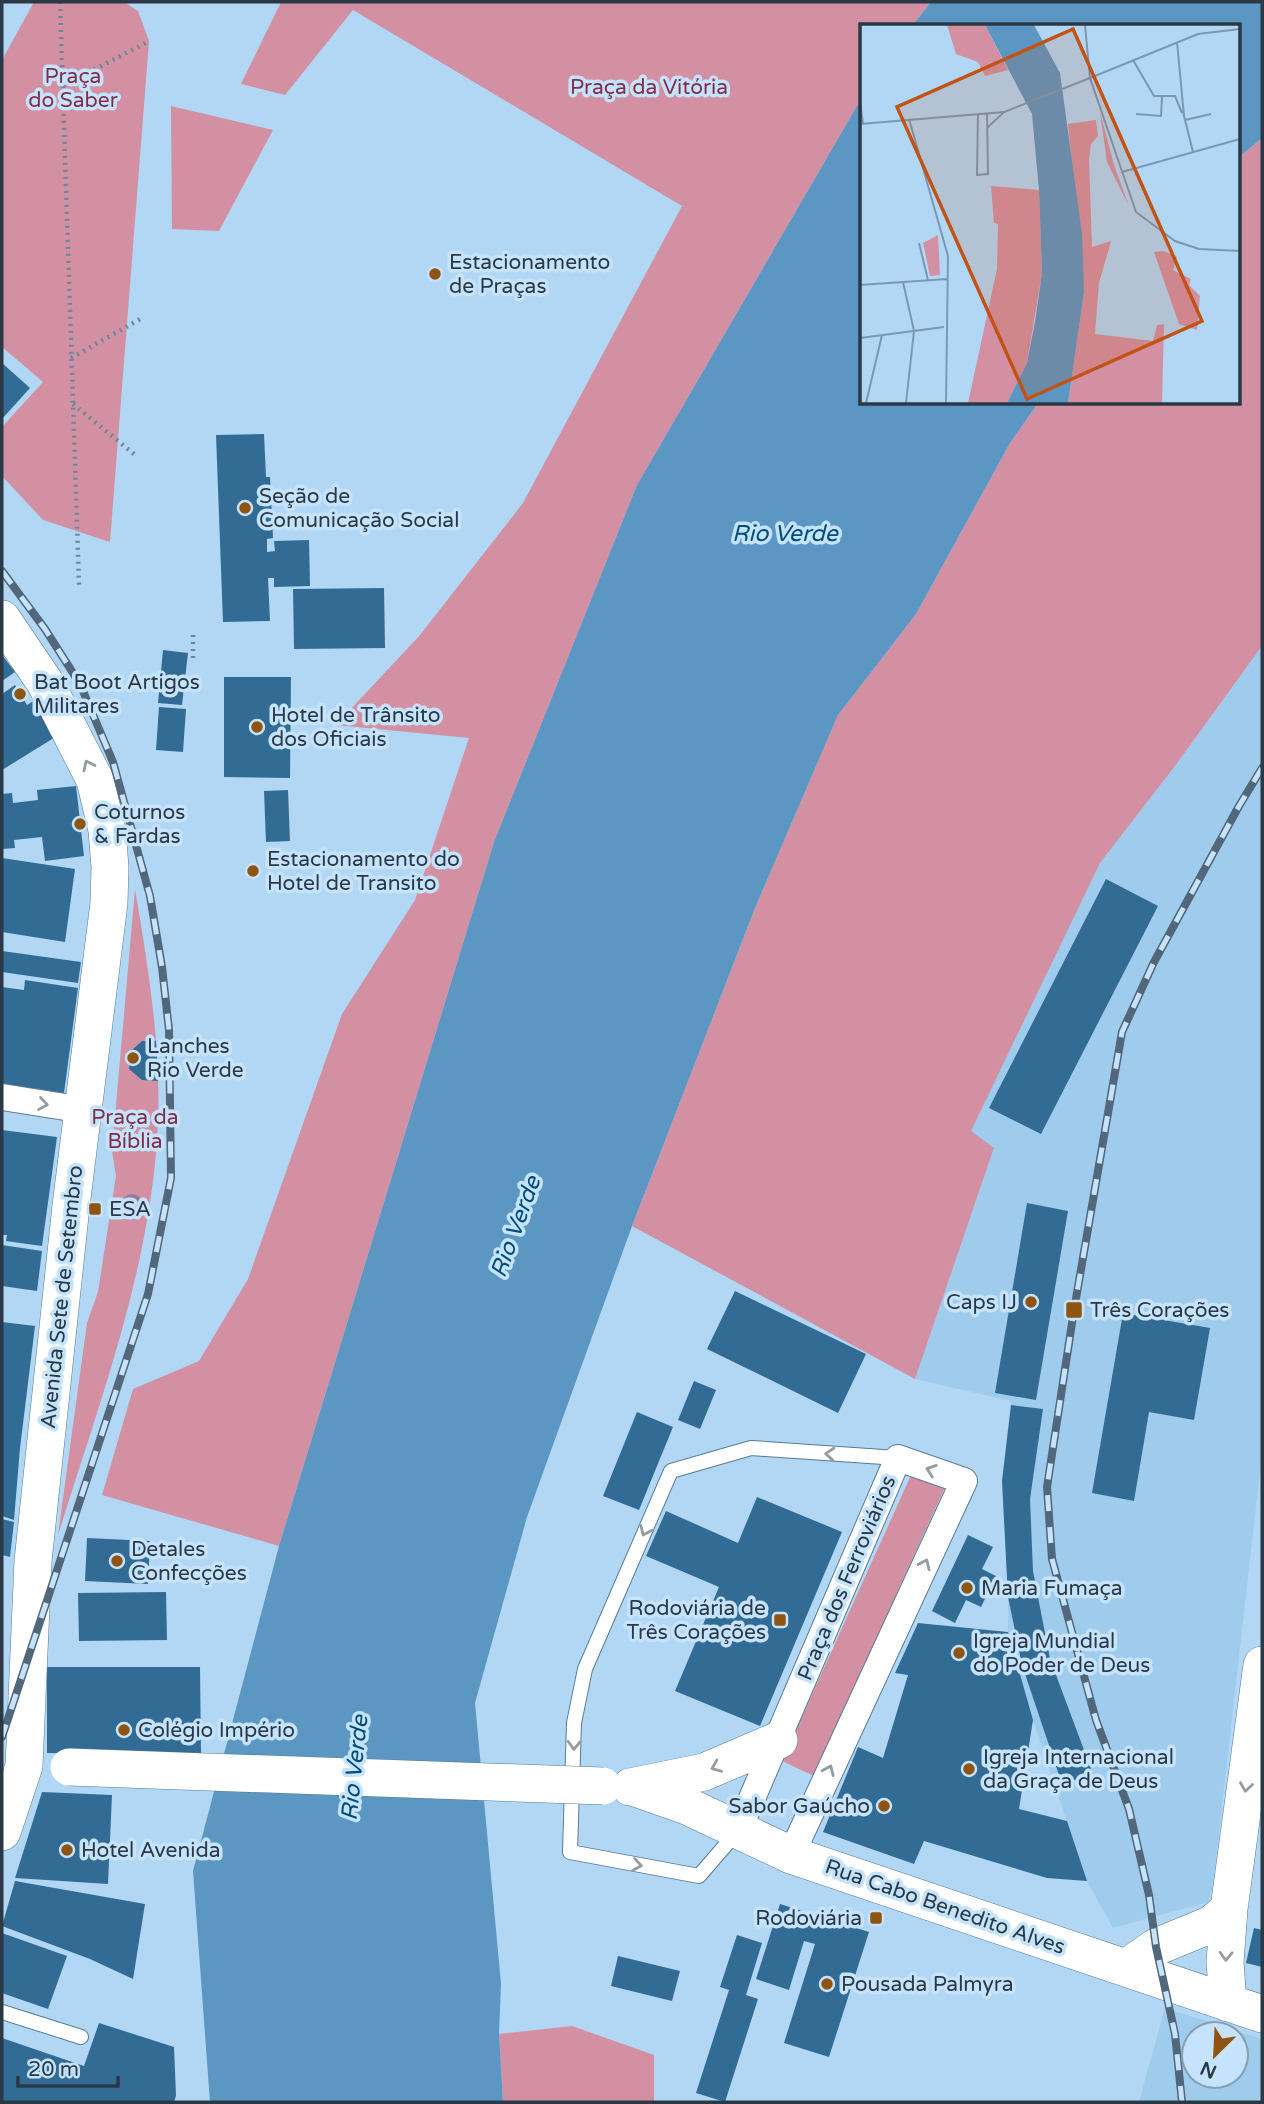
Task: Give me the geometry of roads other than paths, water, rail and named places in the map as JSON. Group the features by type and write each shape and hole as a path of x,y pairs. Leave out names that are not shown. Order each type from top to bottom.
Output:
{"main road":[{"name":"Avenida Sete de Setembro","path":"2,619 46,684 95,780 107,830 109,903 69,1220 33,1561 24,1766 2,1832"},
{"path":"1215,1998 1225,1962 1229,1909 1262,1665"},
{"path":"24,1766 618,1786 704,1772 779,1740"},
{"name":"Rua Cabo Benedito Alves","path":"618,1786 687,1806 791,1854 1262,2014"},
{"path":"1126,1968 1156,1947 1212,1924 1229,1909"},
{"path":"1184,1936 1215,1998"}],"street":[{"path":"2,1097 84,1110"},
{"name":"Praça dos Ferroviários","path":"738,1831 898,1458 964,1481 791,1854"}],"lane":[{"path":"738,1831 699,1876 570,1853 574,1723 585,1669 671,1471 751,1448 898,1458"},
{"path":"2,2012 81,2038"}],"water":[{"path":"931,2 1262,2 1262,138 1240,156 1240,24 914,24"},
{"name":"Rio Verde","path":"860,101 860,404 1037,404 1010,443 916,614 838,715 755,908 632,1226 527,1517 475,1703 501,1984 499,2034 503,2102 210,2102 193,1871 279,1546 494,842 637,485"}],"railway":[{"path":"2,571 45,629 80,684 113,762 150,896 162,967 169,1030 171,1178 148,1294 2,1737"},
{"path":"1182,2102 1175,2034 1156,1947 1149,1895 1129,1809 1096,1720 1052,1559 1047,1487 1074,1310 1122,1032 1154,962 1262,768"}],"place":[{"name":"Estacionamento de Praças","path":"435,274"},
{"name":"Seção de Comunicação Social","path":"245,508"},
{"name":"Bat Boot Artigos Militares","path":"20,694"},
{"name":"Hotel de Trânsito dos Oficiais","path":"257,727"},
{"name":"Coturnos & Fardas","path":"80,824"},
{"name":"Estacionamento do Hotel de Transito","path":"253,871"},
{"name":"Lanches Rio Verde","path":"133,1058"},
{"name":"ESA","path":"95,1209"},
{"name":"Caps IJ","path":"1031,1302"},
{"name":"Três Corações","path":"1074,1310"},
{"name":"Detales Confecções","path":"117,1561"},
{"name":"Maria Fumaça","path":"967,1588"},
{"name":"Rodoviária de Três Corações","path":"780,1620"},
{"name":"Igreja Mundial do Poder de Deus","path":"959,1653"},
{"name":"Colégio Império","path":"124,1730"},
{"name":"Igreja Internacional da Graça de Deus","path":"969,1769"},
{"name":"Sabor Gaúcho","path":"884,1806"},
{"name":"Hotel Avenida","path":"67,1850"},
{"name":"Rodoviária","path":"876,1918"},
{"name":"Pousada Palmyra","path":"827,1984"}],"park label":[{"name":"Praça da Vitória","path":"649,87"},
{"name":"Praça do Saber","path":"73,88"},
{"name":"Praça da Bíblia","path":"135,1129"}]}
